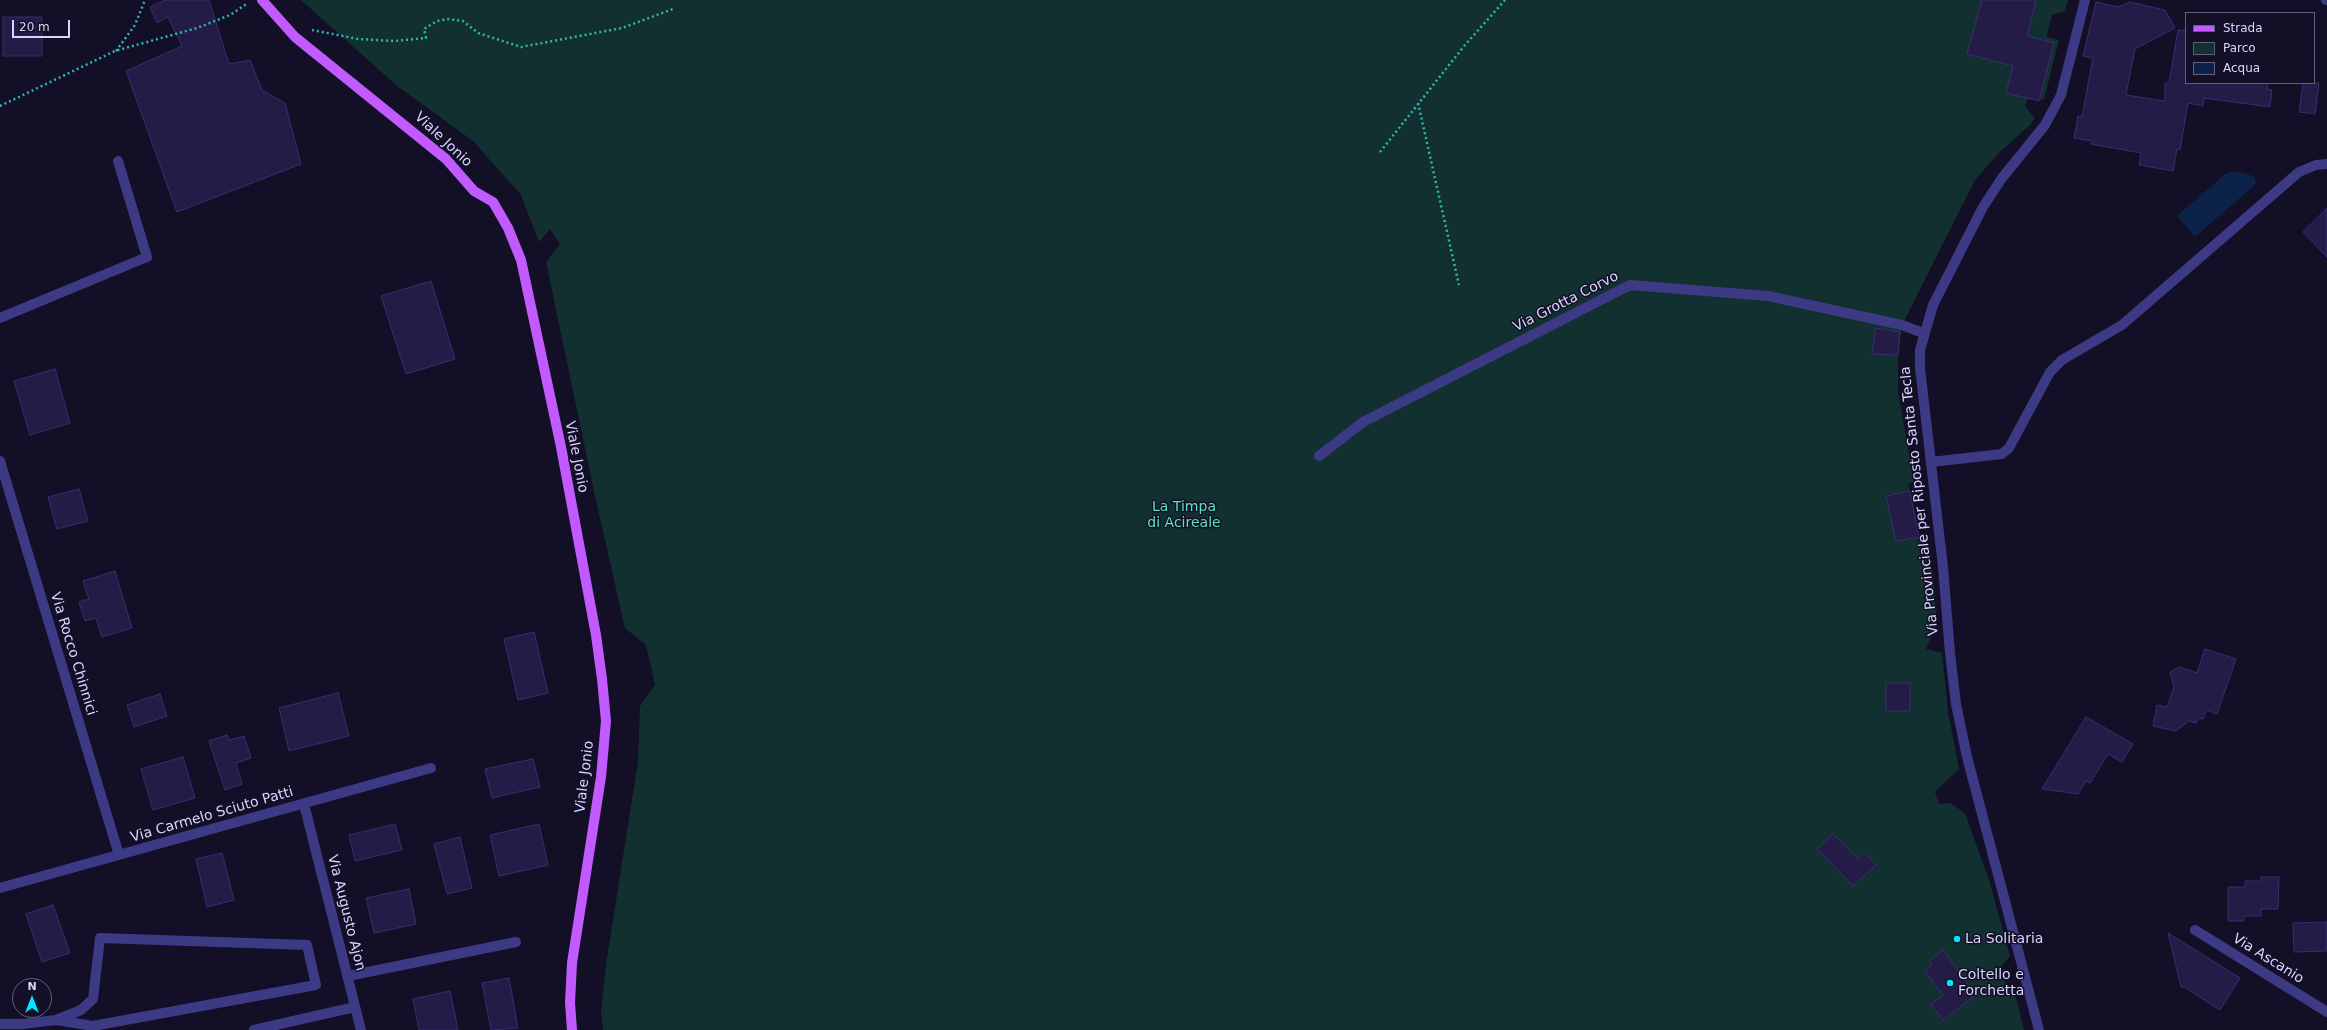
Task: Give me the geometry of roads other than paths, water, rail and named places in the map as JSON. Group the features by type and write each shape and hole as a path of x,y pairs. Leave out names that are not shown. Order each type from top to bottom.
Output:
{"main road":[{"name":"Viale Jonio","path":"262,0 296,37 345,79 440,154 474,191 493,202 508,228 521,260 560,447 596,635 606,722 601,777 572,963 570,1003 572,1030"}],"street":[{"name":"Via Provinciale per Riposto Santa Tecla","path":"2038,1030 1967,757 1958,711 1950,653 1943,567 1920,368 1920,350 1933,305 1983,207 2002,178 2045,125 2061,96 2085,0"},
{"path":"0,318 147,257 118,161"},
{"path":"1931,462 2002,454 2009,448 2050,372 2062,360 2122,325 2299,172 2316,165 2327,164"},
{"name":"Via Grotta Corvo","path":"1319,456 1363,422 1630,285 1768,296 1902,325 1924,333"},
{"name":"Via Rocco Chinnici","path":"0,461 119,855"},
{"name":"Via Carmelo Sciuto Patti","path":"0,888 431,768"},
{"name":"Via Augusto Ajon","path":"304,804 361,1030"},
{"name":"Via Ascanio","path":"2195,930 2327,1012"},
{"path":"7,1030 56,1020 81,1010 93,998 100,938 307,946 316,985 93,1026 56,1020"},
{"path":"348,976 516,942"},
{"path":"254,1030 356,1007"},
{"path":"0,1024 23,1027"}],"water":[{"path":"2234,171 2254,176 2256,184 2195,237 2177,216 2225,174"}],"place":[{"name":"La Solitaria","path":"1957,939"},
{"name":"Coltello e Forchetta","path":"1950,983"}],"park label":[{"name":"La Timpa di Acireale","path":"1184,516"}]}
